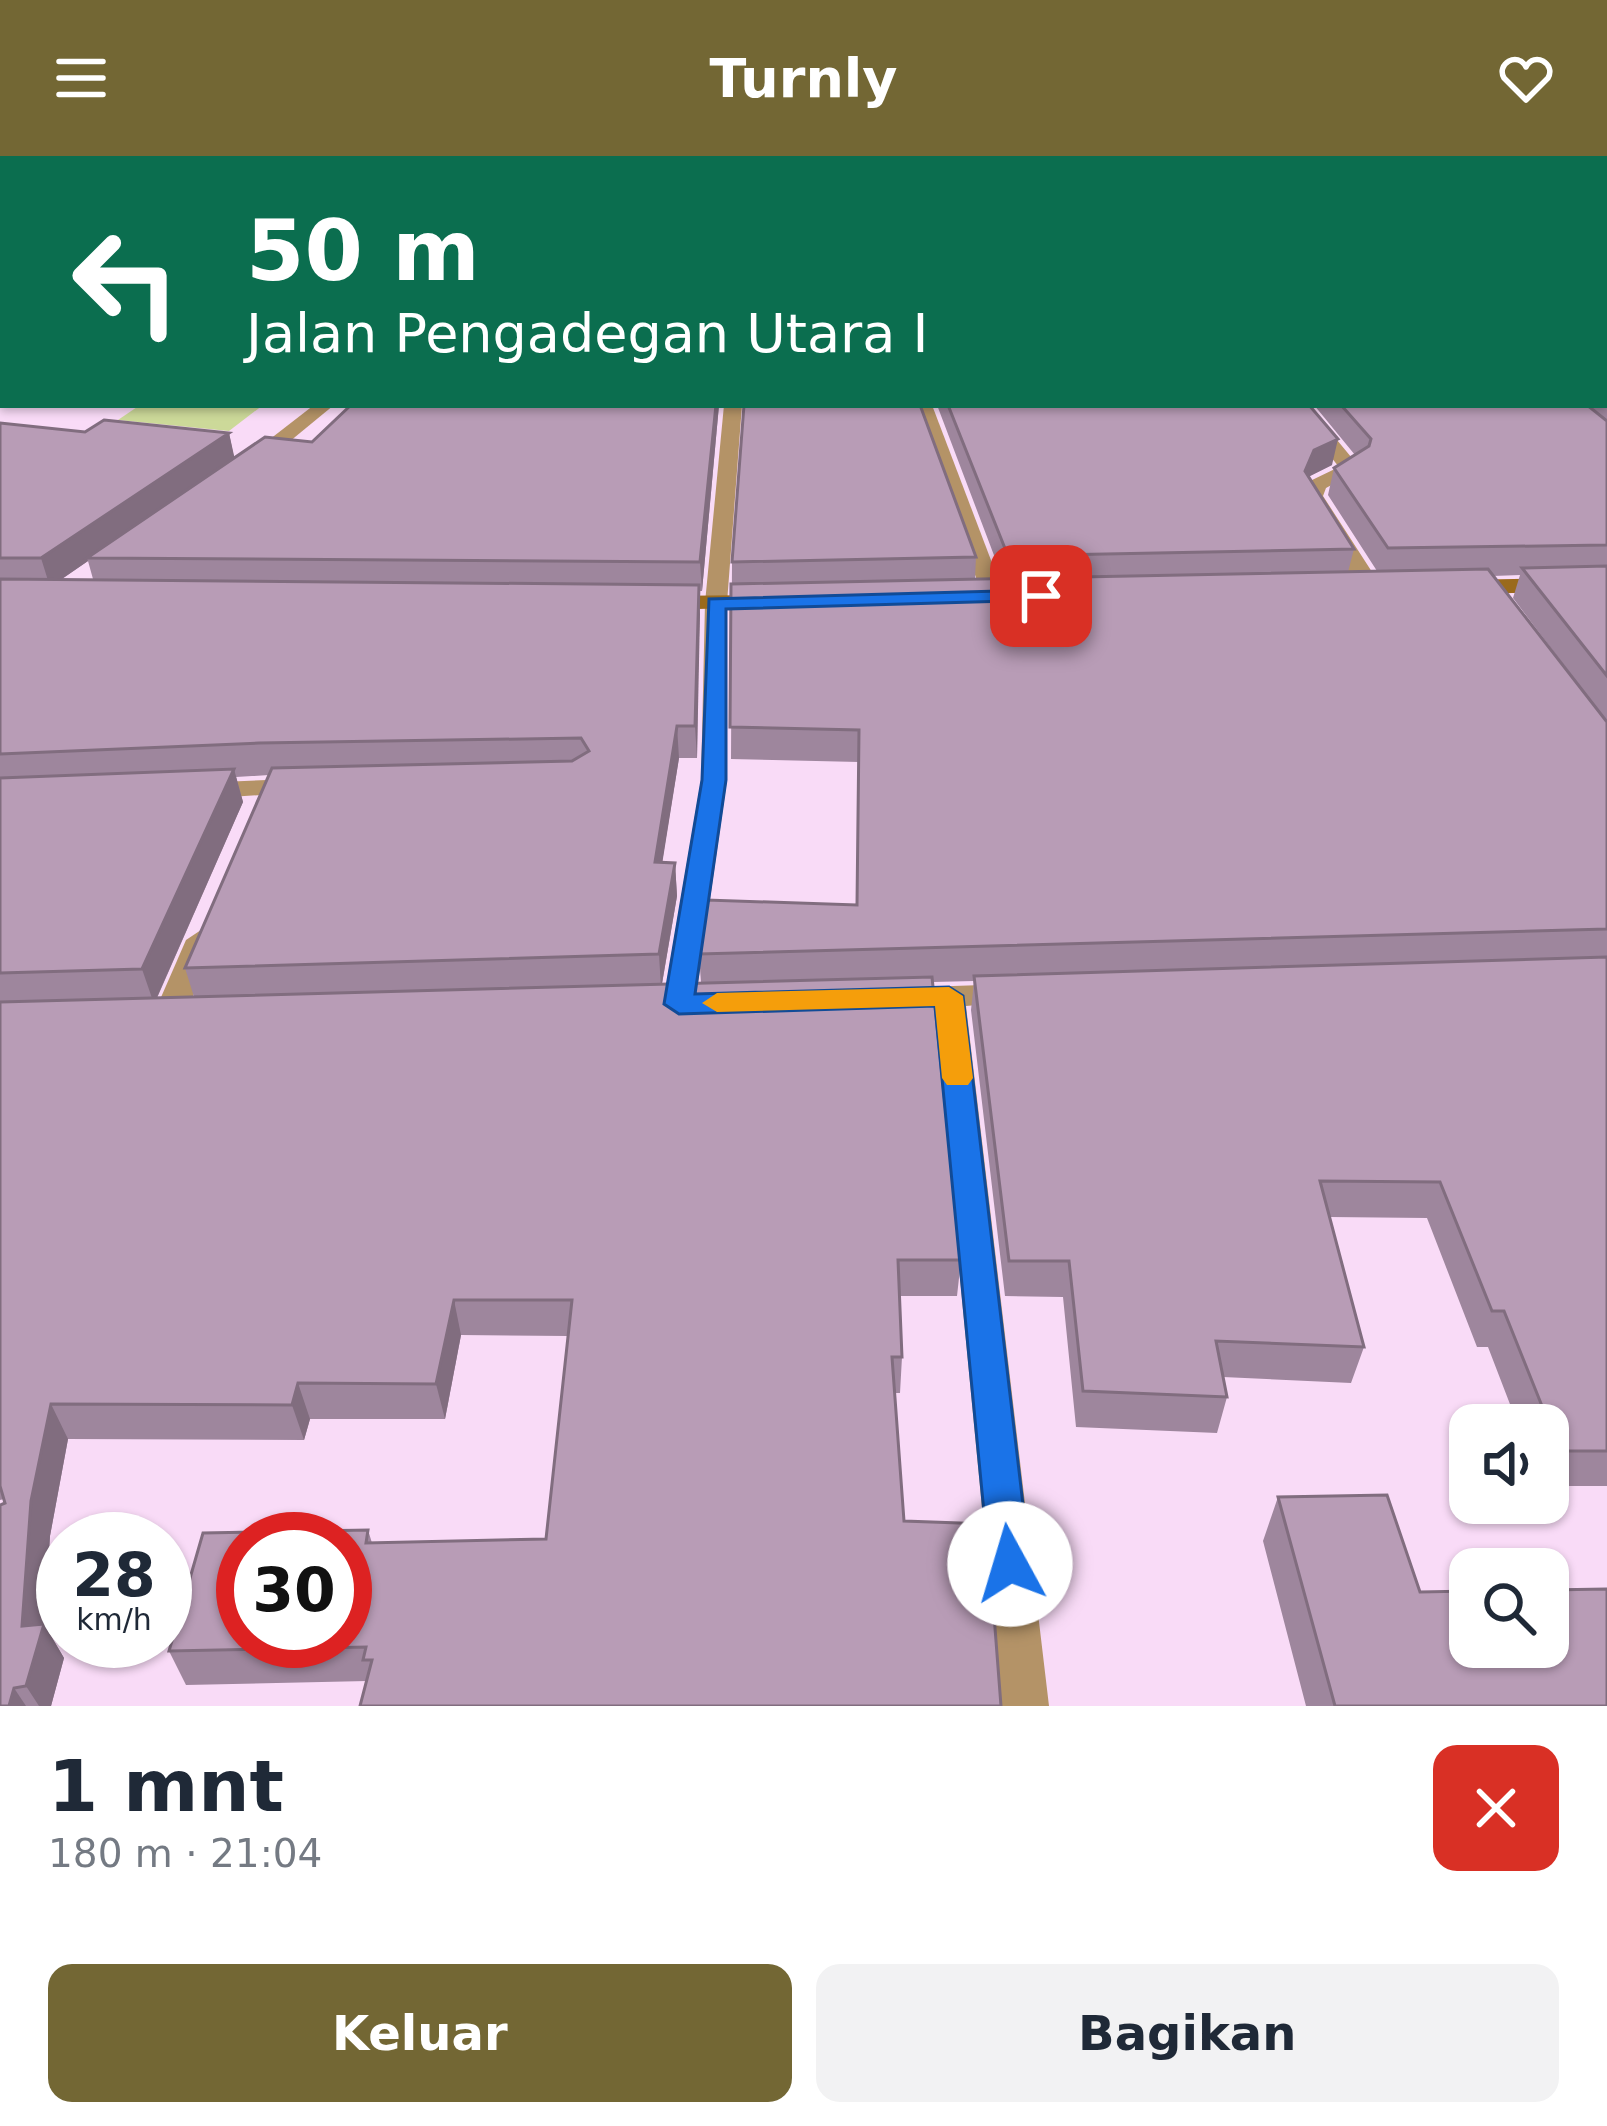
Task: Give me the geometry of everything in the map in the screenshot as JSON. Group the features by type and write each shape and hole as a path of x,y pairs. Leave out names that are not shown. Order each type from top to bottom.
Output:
{"street":[{"path":"232,477 321,408"},
{"path":"679,1004 714,780 716,603 733,408"},
{"path":"924,408 994,597"},
{"path":"1301,408 1352,469 1317,485 1313,496 1371,589"},
{"path":"246,449 268,451"},
{"path":"1441,587 1607,584"},
{"path":"1486,586 1507,616"},
{"path":"627,603 786,602"},
{"path":"178,792 272,795"},
{"path":"213,914 156,1019 214,1017"},
{"path":"859,999 1043,993"},
{"path":"949,996 1025,1706"}],"green space":[{"path":"136,408 259,408 229,431 118,420"}],"building":[{"path":"348,408 716,408 700,562 87,558 265,437 312,442"},
{"path":"744,408 921,408 976,557 732,562"},
{"path":"949,408 1312,408 1338,439 1314,450 1305,471 1354,549 1008,556"},
{"path":"1344,408 1591,408 1607,421 1607,545 1388,548 1334,468 1369,446 1371,439"},
{"path":"104,420 229,433 41,558 0,558 0,423 85,432"},
{"path":"1607,566 1607,676 1522,568"},
{"path":"1488,569 1607,722 1607,929 699,954 707,900 857,905 859,730 730,727 731,584"},
{"path":"0,579 699,585 695,726 677,726 655,862 675,863 659,954 185,968 272,768 572,761 589,751 581,738 259,743 0,754"},
{"path":"234,769 142,969 0,973 0,778"},
{"path":"1607,957 1607,1451 1569,1451 1569,1404 1541,1404 1504,1311 1492,1311 1440,1182 1320,1181 1364,1347 1216,1341 1227,1397 1083,1391 1069,1261 1009,1261 974,976"},
{"path":"932,977 961,1260 898,1260 902,1357 892,1357 904,1521 987,1524 1001,1706 360,1706 372,1668 372,1543 546,1539 572,1300 454,1300 436,1384 298,1383 292,1405 51,1404 31,1501 22,1626 36,1625 36,1652 26,1686 14,1688 9,1706 0,1706 0,1505 5,1503 0,1486 0,1002"},
{"path":"1387,1495 1420,1592 1449,1591 1449,1668 1569,1668 1569,1590 1607,1589 1607,1706 1335,1706 1278,1497"},
{"path":"203,1533 216,1533 216,1650 192,1651 192,1571"}],"slow traffic":[{"path":"717,1003 949,996 957,1078"}],"route":[{"path":"1010,1564 949,996 679,1004 714,780 716,603 1041,596"}]}
